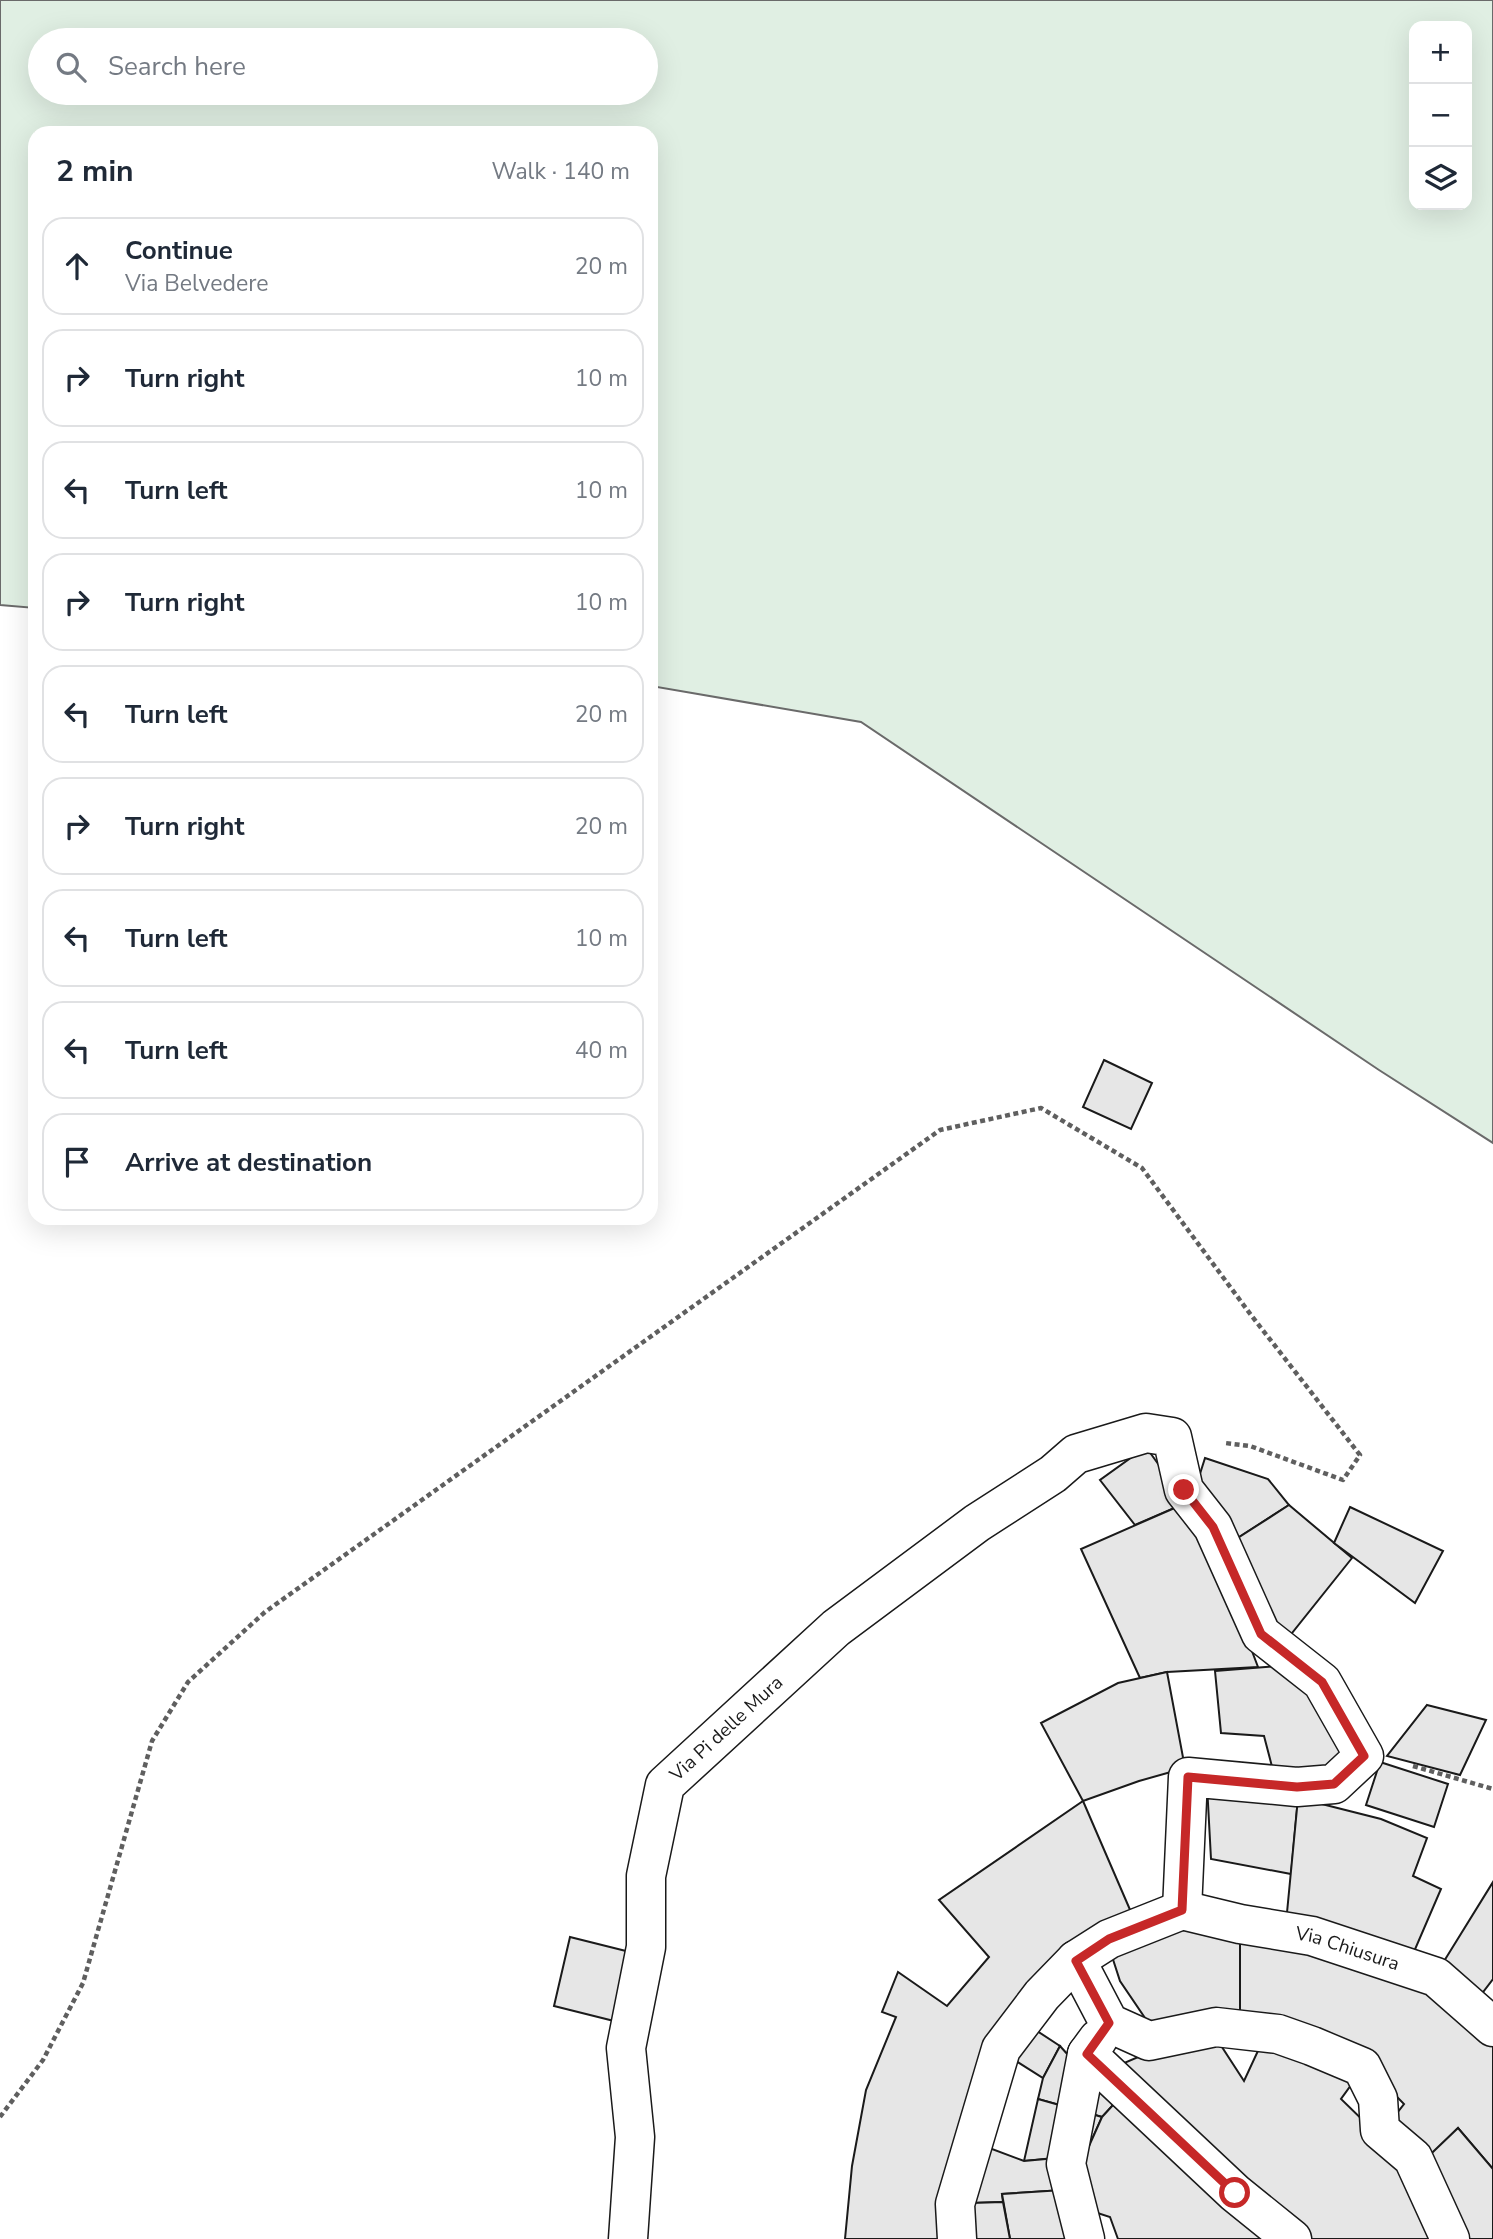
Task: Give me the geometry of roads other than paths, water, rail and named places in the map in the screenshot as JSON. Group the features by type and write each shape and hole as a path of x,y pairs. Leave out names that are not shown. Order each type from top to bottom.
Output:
{"street":[{"name":"Via Pi delle Mura","path":"628,2239 635,2137 626,2048 646,1947 646,1876 665,1785 836,1628 977,1523 1052,1474 1076,1454 1146,1433 1172,1437 1184,1490 1213,1527 1261,1634 1322,1682 1364,1756 1334,1784 1297,1787 1188,1777 1182,1910"},
{"path":"957,2239 955,2203 1001,2049 1042,1996 1076,1961 1109,1939 1182,1910"},
{"name":"Via Chiusura","path":"1182,1910 1240,1924 1312,1936 1436,1977 1493,2027"},
{"path":"1076,1961 1109,2023 1149,2041 1216,2026 1278,2034 1362,2067 1378,2099 1380,2130 1413,2158 1451,2239"},
{"path":"1085,2239 1066,2164 1087,2054 1109,2023"},
{"path":"1087,2054 1235,2193 1292,2239"}]}
